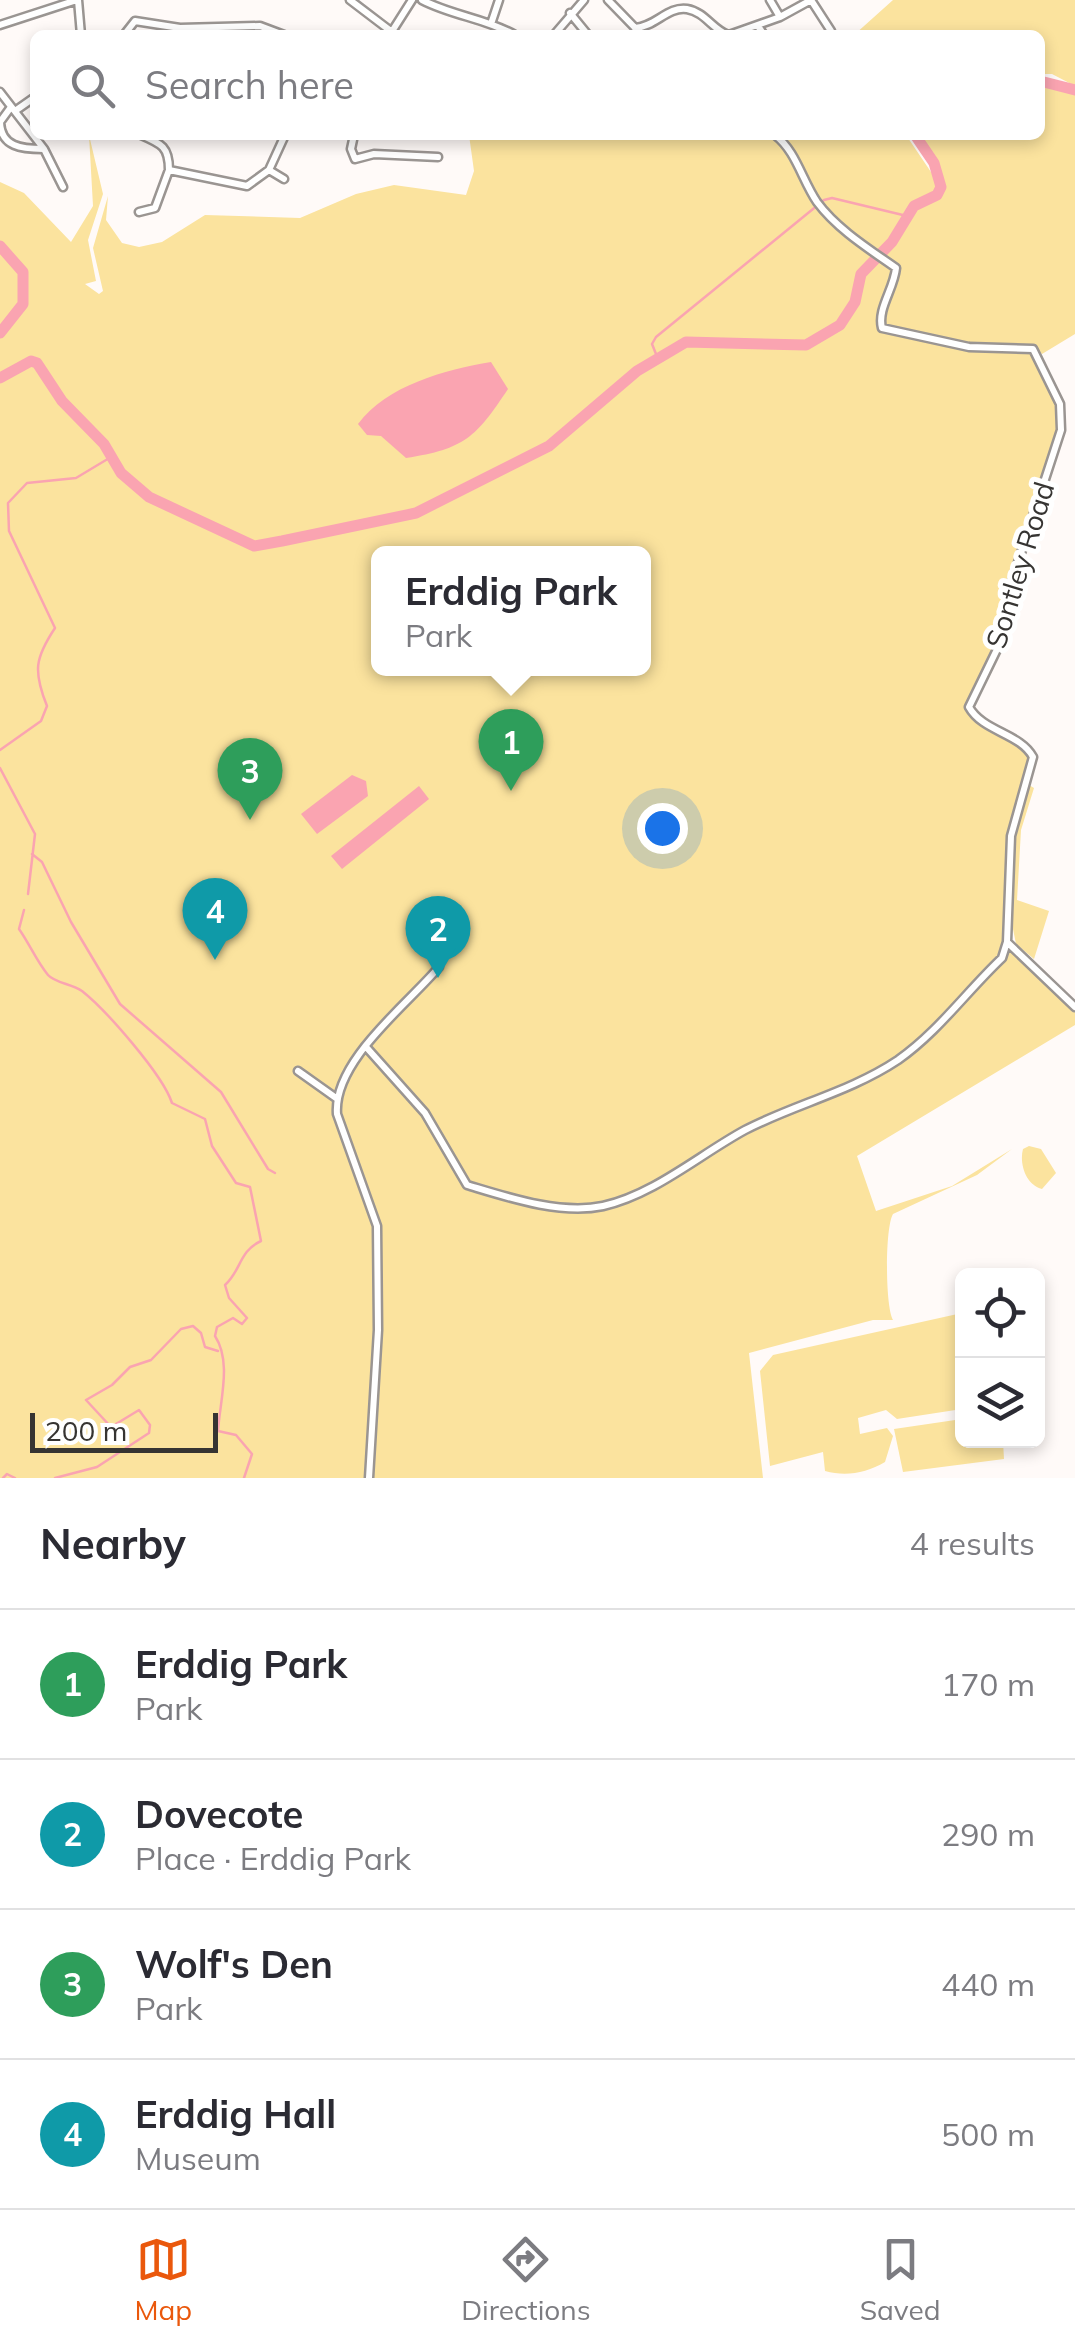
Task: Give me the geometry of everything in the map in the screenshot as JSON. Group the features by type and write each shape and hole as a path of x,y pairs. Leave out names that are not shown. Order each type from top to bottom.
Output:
{"street":[{"path":"0,25 78,0 81,30"},
{"path":"350,0 385,30"},
{"path":"393,30 412,0"},
{"path":"422,0 506,30"},
{"path":"492,22 499,0"},
{"path":"558,30 584,0"},
{"path":"608,0 635,28 650,28 674,10 685,8 701,14 722,30"},
{"path":"770,0 780,18"},
{"path":"745,30 780,18 811,0 830,30"},
{"path":"570,13 584,30"},
{"path":"128,30 135,21 172,30"},
{"path":"207,30 260,26 271,30"},
{"path":"758,26 761,30"},
{"path":"0,92 30,131"},
{"path":"30,100 0,122 6,140 27,149 44,149"},
{"path":"37,140 63,188"},
{"path":"139,212 155,208 170,170 169,152 150,140"},
{"path":"170,170 247,186 269,170 283,140"},
{"path":"352,140 350,148 355,159"},
{"name":"Sontley Road","path":"779,140 796,161 819,205 896,268 894,284 879,318 882,328 969,347 1034,348 1060,404 1061,430 1011,584 1004,635 970,708 975,718 1026,748 1033,757 1011,836 1008,942"},
{"path":"345,168 355,159 374,154 438,157"},
{"path":"269,170 284,179"},
{"path":"366,1048 425,1113 467,1185 550,1204 604,1206 664,1179 743,1131 828,1097 898,1060 929,1034 1002,958 1008,942 1075,1006"},
{"path":"368,1478 378,1330 378,1226 338,1114 336,1098 384,1021 415,996 439,967"},
{"path":"298,1071 336,1098"}],"shaded area":[{"path":"893,0 1075,0 1075,86 1045,74 1045,30 860,30"},
{"path":"1045,81 1075,94 1075,334 1042,354 1034,348 1060,404 1061,430 1011,584 1004,635 970,707 983,722 1033,757 1011,836 1007,942 1075,1007 1075,1025 857,1156 876,1211 952,1186 1012,1149 977,1175 893,1214 887,1267 893,1320 873,1320 749,1353 763,1478 0,1478 0,182 24,193 71,242 93,206 90,140 103,194 88,240 96,281 85,284 99,294 103,291 93,248 108,196 106,220 122,243 139,247 162,242 205,215 300,218 356,194 394,185 466,195 474,171 470,140 778,140 818,204 848,231 823,206 787,140 909,140 933,175 936,161 923,140 1045,140"},
{"path":"491,362 508,389 477,430 456,445 406,458 381,436 367,435 358,424 385,399 418,381"},
{"path":"352,775 366,781 368,796 317,834 301,814"},
{"path":"1029,785 1034,788 1021,830 1017,900 1049,911 1034,959 1016,944 1012,924 1014,836"},
{"path":"419,786 429,799 342,869 331,856"},
{"path":"1023,1149 1041,1149 1056,1173 1042,1189 1028,1179 1023,1167"},
{"path":"955,1315 955,1410 897,1419 886,1410 858,1418 860,1434 887,1428 893,1436 885,1462 863,1471 825,1471 823,1452 770,1466 760,1371 773,1355"},
{"path":"955,1420 955,1448 1003,1448 1004,1459 903,1472 894,1429"}],"waterway":[{"path":"1045,82 1075,90"},
{"path":"0,378 31,361 37,363 62,401 104,444 121,473 149,497 254,546 416,513 549,446 637,371 686,342 806,345 840,325 855,302 861,274 892,242 914,206 937,195 941,187 934,163 918,140"},
{"path":"658,359 652,344 656,337 824,200 832,198 907,216"},
{"path":"0,246 23,272 23,304 0,333"},
{"path":"0,750 41,721 47,706 38,665 55,628 9,531 8,503 27,483 76,478 111,457"},
{"path":"0,768 35,834 28,894"},
{"path":"32,854 42,862 71,922 120,1004 221,1092 268,1169 275,1173"},
{"path":"24,910 19,929 48,975 82,991 105,1013 146,1060 172,1103 205,1119 212,1146 236,1183 250,1187 261,1241 248,1250 225,1285 229,1298 247,1318 242,1324 233,1318 217,1327 215,1336 224,1369 218,1431 236,1435 252,1454 244,1478"},
{"path":"55,1478 97,1467 149,1433 150,1425 139,1410 111,1427 86,1400 112,1385 130,1367 151,1360 181,1329 193,1326 201,1333 205,1347 218,1351"},
{"path":"3,1478 7,1474 15,1478"}],"place":[{"name":"Erddig Park","path":"511,791"},
{"name":"Wolf's Den","path":"250,820"},
{"name":"Erddig Hall","path":"215,960"},
{"name":"Dovecote","path":"438,978"}]}
